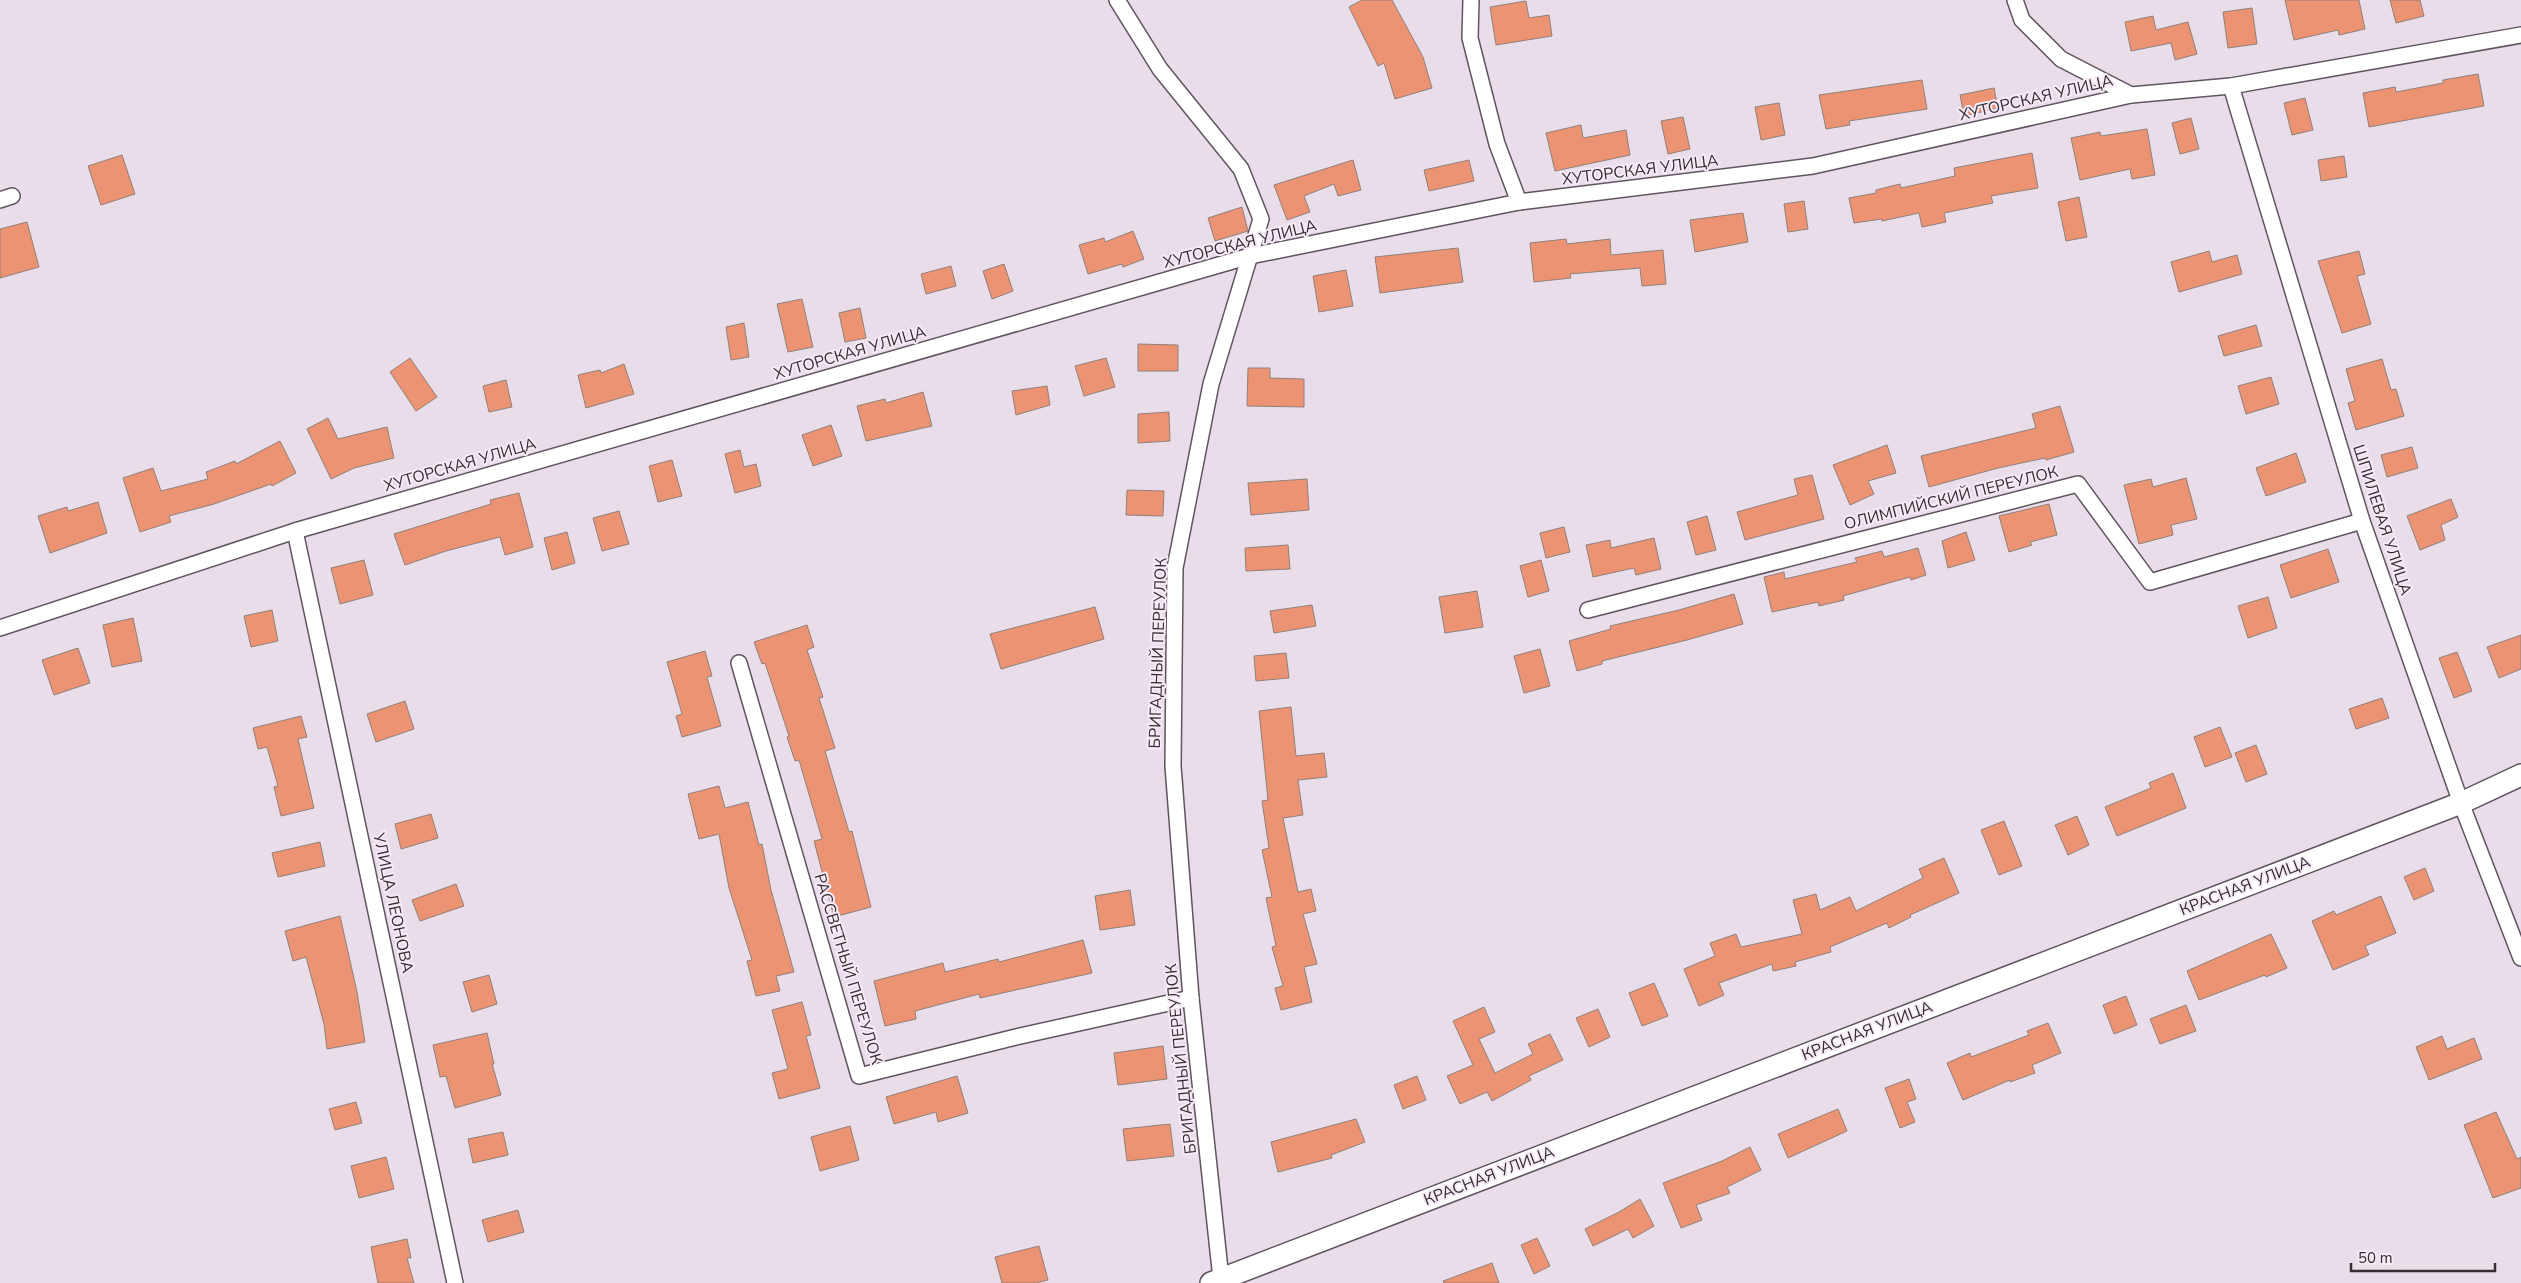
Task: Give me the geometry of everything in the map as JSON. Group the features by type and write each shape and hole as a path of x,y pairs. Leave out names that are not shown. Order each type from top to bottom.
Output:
{"main road":[{"name":"КРАСНАЯ УЛИЦА","path":"1216,1281 2461,803 2521,776"}],"street":[{"name":"БРИГАДНЫЙ ПЕРЕУЛОК","path":"1117,0 1160,69 1241,169 1261,219 1211,384 1175,568 1173,766 1216,1281"},
{"path":"1471,0 1470,38 1497,144 1519,202"},
{"path":"2016,0 2022,20 2061,59 2131,95"},
{"name":"ХУТОРСКАЯ УЛИЦА","path":"0,628 294,531 1250,256 1519,202 1813,166 2131,95 2231,86 2521,35"},
{"name":"ШПИЛЕВАЯ УЛИЦА","path":"2231,86 2362,521 2461,803 2521,958"},
{"name":"ОЛИМПИЙСКИЙ ПЕРЕУЛОК","path":"1588,610 2078,484 2150,582 2362,521"},
{"name":"УЛИЦА ЛЕОНОВА","path":"294,531 456,1283"},
{"name":"РАССВЕТНЫЙ ПЕРЕУЛОК","path":"739,663 859,1076 1016,1037 1191,998"}],"building":[{"path":"1362,0 1392,0 1423,57 1432,88 1395,99 1384,63 1378,66 1349,7"},
{"path":"2285,0 2359,0 2365,29 2339,35 2338,30 2294,40"},
{"path":"2390,0 2420,0 2424,16 2396,23"},
{"path":"1526,1 1529,18 1549,15 1552,36 1496,45 1490,7"},
{"path":"2252,8 2257,44 2228,48 2223,12"},
{"path":"2153,16 2156,30 2188,22 2197,54 2175,60 2171,43 2131,51 2125,22"},
{"path":"2478,74 2484,106 2369,127 2363,93 2395,87 2396,92 2443,83 2443,80"},
{"path":"1922,80 1927,109 1849,121 1850,125 1826,129 1819,95"},
{"path":"1994,88 1998,108 1964,116 1960,95"},
{"path":"2305,98 2313,130 2292,135 2284,103"},
{"path":"1779,103 1785,135 1761,140 1755,107"},
{"path":"1683,117 1690,149 1668,154 1661,121"},
{"path":"2191,118 2199,149 2180,154 2172,123"},
{"path":"1581,125 1583,138 1626,130 1630,155 1555,171 1546,133"},
{"path":"2147,129 2155,175 2132,179 2130,169 2080,180 2071,138 2100,132 2101,136"},
{"path":"2032,153 2038,188 1991,196 1993,203 1944,213 1946,222 1922,227 1919,213 1882,221 1882,219 1854,223 1849,198 1876,193 1876,190 1900,184 1901,188 1955,176 1954,168"},
{"path":"122,155 135,194 101,205 88,166"},
{"path":"2344,156 2347,177 2321,181 2318,160"},
{"path":"1353,160 1361,190 1338,196 1334,184 1304,196 1310,212 1287,220 1274,185"},
{"path":"1469,160 1474,181 1429,191 1424,170"},
{"path":"2079,197 2087,237 2066,241 2058,202"},
{"path":"1804,201 1808,229 1788,232 1784,204"},
{"path":"1242,207 1248,231 1215,241 1208,218"},
{"path":"1743,213 1748,242 1695,252 1690,220"},
{"path":"27,222 39,267 0,278 0,229"},
{"path":"1133,231 1144,259 1123,267 1122,264 1088,274 1079,245 1104,238 1105,242"},
{"path":"1566,239 1567,244 1610,239 1611,255 1663,250 1666,284 1642,286 1640,268 1570,274 1571,278 1534,282 1530,243"},
{"path":"1458,248 1463,282 1380,293 1375,257"},
{"path":"2209,251 2212,262 2237,255 2242,274 2179,292 2171,262"},
{"path":"2359,251 2365,274 2357,276 2371,324 2342,333 2318,261"},
{"path":"1004,264 1013,291 992,299 983,271"},
{"path":"951,266 956,286 926,294 921,274"},
{"path":"1346,270 1353,306 1319,312 1313,276"},
{"path":"802,299 813,347 788,352 777,304"},
{"path":"860,308 866,338 845,342 839,313"},
{"path":"744,323 749,357 731,360 726,327"},
{"path":"2256,325 2262,346 2224,356 2218,336"},
{"path":"1138,344 1178,345 1178,371 1138,371"},
{"path":"410,358 437,397 416,411 390,372"},
{"path":"1106,358 1115,387 1084,396 1075,366"},
{"path":"2382,359 2391,390 2396,389 2404,416 2356,430 2348,403 2355,401 2346,369"},
{"path":"624,364 634,394 586,408 578,375 600,370 601,373"},
{"path":"1248,368 1270,368 1270,378 1304,379 1304,407 1247,406"},
{"path":"2271,377 2279,404 2246,414 2238,386"},
{"path":"506,380 512,407 489,412 483,386"},
{"path":"1047,386 1050,405 1016,415 1012,391"},
{"path":"923,392 932,426 866,441 857,406 885,399 886,403"},
{"path":"2060,406 2074,452 2046,460 2045,458 1998,468 1929,487 1921,456 2036,428 2032,414"},
{"path":"1169,412 1170,441 1138,443 1138,414"},
{"path":"328,418 338,439 387,427 394,458 354,468 331,479 307,429"},
{"path":"831,425 842,456 813,466 802,435"},
{"path":"280,441 296,473 272,486 271,484 214,504 169,516 171,522 140,532 123,478 153,468 161,491 208,479 206,472 235,461 236,464"},
{"path":"1887,445 1896,473 1868,481 1874,494 1850,505 1833,465"},
{"path":"2412,447 2418,468 2387,477 2381,455"},
{"path":"740,450 744,467 756,464 761,486 735,493 725,454"},
{"path":"2296,453 2306,482 2266,496 2256,468"},
{"path":"672,460 682,496 658,502 649,466"},
{"path":"1812,475 1824,519 1745,540 1737,512 1798,495 1794,479"},
{"path":"2186,478 2197,519 2171,525 2173,535 2139,544 2124,485 2151,479 2153,487"},
{"path":"1307,479 1309,510 1251,515 1248,483"},
{"path":"1127,490 1164,491 1163,516 1126,515"},
{"path":"519,493 533,547 505,555 500,537 446,551 405,565 394,534 491,504 490,500"},
{"path":"2451,499 2458,517 2441,525 2445,540 2420,550 2407,516"},
{"path":"98,502 107,533 50,553 38,516 67,507 68,511"},
{"path":"2049,504 2057,535 2030,542 2032,545 2009,552 1999,516"},
{"path":"619,511 629,544 602,551 593,518"},
{"path":"1707,516 1716,550 1696,555 1687,522"},
{"path":"1564,527 1570,552 1546,558 1540,533"},
{"path":"567,532 575,563 552,570 544,538"},
{"path":"1966,532 1975,560 1948,568 1942,541"},
{"path":"1654,538 1661,569 1636,575 1634,568 1593,577 1586,545 1610,540 1611,548"},
{"path":"1288,545 1290,569 1246,571 1245,548"},
{"path":"1918,548 1926,575 1911,580 1910,577 1843,596 1844,600 1819,606 1818,602 1772,612 1764,577 1784,572 1785,579 1857,562 1855,558 1882,551 1884,557"},
{"path":"2328,549 2339,582 2291,598 2280,565"},
{"path":"364,560 373,595 340,604 331,568"},
{"path":"1541,560 1549,591 1528,597 1520,566"},
{"path":"1477,591 1483,627 1445,633 1439,597"},
{"path":"1734,594 1743,624 1602,661 1602,664 1577,671 1569,641 1611,629 1610,626 1679,610"},
{"path":"2268,597 2277,628 2248,638 2238,606"},
{"path":"1312,605 1316,626 1274,633 1270,611"},
{"path":"1095,607 1104,639 1001,669 990,634"},
{"path":"272,610 278,641 251,647 244,616"},
{"path":"133,618 142,661 112,667 103,625"},
{"path":"807,625 814,647 807,650 823,697 819,698 835,748 825,751 849,832 852,831 871,907 834,917 814,841 822,839 799,760 795,761 787,737 789,736 765,663 762,664 754,642"},
{"path":"2521,635 2521,669 2499,678 2487,647"},
{"path":"78,648 90,683 54,695 42,660"},
{"path":"1540,649 1550,686 1524,693 1514,656"},
{"path":"705,651 712,676 707,677 721,726 682,737 676,716 682,714 667,662"},
{"path":"2457,652 2472,691 2454,698 2439,658"},
{"path":"1286,653 1289,678 1256,681 1254,656"},
{"path":"2382,698 2389,718 2356,729 2349,709"},
{"path":"405,701 414,729 376,742 367,714"},
{"path":"1291,707 1296,756 1324,753 1327,777 1298,780 1303,815 1283,818 1298,892 1311,889 1316,911 1303,914 1317,964 1304,967 1312,1002 1281,1010 1275,988 1283,986 1272,947 1276,946 1266,898 1272,897 1262,850 1269,848 1262,801 1268,800 1259,711"},
{"path":"301,716 307,737 298,739 314,808 281,816 274,787 278,786 267,747 258,749 253,728"},
{"path":"2220,727 2232,757 2205,767 2194,737"},
{"path":"2256,745 2267,774 2246,782 2235,753"},
{"path":"2173,773 2186,808 2117,836 2105,807 2151,788 2149,783"},
{"path":"719,786 725,808 748,802 759,845 762,844 771,890 794,972 776,976 780,991 756,996 747,961 752,960 729,888 719,834 699,839 688,794"},
{"path":"431,814 438,838 401,849 395,824"},
{"path":"2077,816 2089,845 2068,855 2055,825"},
{"path":"2004,821 2022,866 1999,875 1981,830"},
{"path":"320,842 325,866 278,877 272,853"},
{"path":"1944,858 1959,893 1910,915 1911,917 1889,928 1887,923 1830,947 1831,952 1795,962 1796,966 1773,971 1772,964 1719,983 1724,995 1699,1006 1684,969 1715,956 1710,943 1736,934 1741,947 1802,934 1793,900 1816,894 1820,910 1850,897 1856,911 1923,878 1919,869"},
{"path":"2425,868 2434,891 2414,900 2404,877"},
{"path":"456,884 464,906 420,921 412,900"},
{"path":"1130,890 1135,925 1100,930 1095,896"},
{"path":"2381,896 2396,933 2365,946 2369,955 2333,970 2312,921 2334,911 2336,915"},
{"path":"340,916 357,992 365,1042 327,1049 324,1024 306,957 293,961 285,931"},
{"path":"2271,934 2287,968 2199,1000 2187,971"},
{"path":"1083,940 1092,973 980,998 979,994 915,1011 916,1019 885,1026 874,981 943,963 945,972 998,959 999,962"},
{"path":"489,975 497,1004 472,1012 463,982"},
{"path":"1654,983 1668,1016 1642,1026 1629,993"},
{"path":"2126,996 2137,1025 2114,1034 2103,1005"},
{"path":"802,1002 811,1035 806,1036 820,1088 779,1099 772,1073 788,1069 772,1010"},
{"path":"2186,1005 2196,1031 2160,1044 2150,1019"},
{"path":"1484,1007 1495,1032 1479,1039 1495,1073 1533,1054 1528,1044 1550,1034 1563,1060 1529,1076 1531,1080 1492,1101 1487,1092 1460,1104 1447,1076 1473,1065 1453,1021"},
{"path":"1598,1009 1610,1037 1589,1047 1576,1018"},
{"path":"2048,1023 2061,1053 2032,1065 2035,1073 2010,1082 2010,1080 1963,1100 1947,1063 1970,1053 1971,1057 2029,1035 2027,1031"},
{"path":"487,1033 494,1064 492,1064 501,1095 455,1108 446,1076 440,1077 433,1045"},
{"path":"2442,1036 2447,1049 2474,1038 2482,1059 2429,1080 2416,1047"},
{"path":"1163,1046 1167,1079 1118,1085 1114,1053"},
{"path":"957,1076 968,1113 938,1122 936,1112 894,1124 886,1097"},
{"path":"1417,1076 1426,1100 1403,1109 1394,1085"},
{"path":"1909,1079 1916,1099 1907,1102 1915,1122 1900,1128 1885,1088"},
{"path":"356,1102 362,1123 335,1130 329,1109"},
{"path":"1838,1109 1847,1131 1788,1158 1778,1134"},
{"path":"2496,1112 2517,1159 2521,1157 2521,1188 2493,1198 2464,1125"},
{"path":"1356,1119 1365,1142 1331,1155 1332,1158 1278,1172 1271,1142"},
{"path":"1170,1124 1174,1156 1127,1161 1123,1129"},
{"path":"850,1126 859,1160 820,1171 811,1137"},
{"path":"503,1132 508,1155 473,1163 468,1139"},
{"path":"1750,1147 1761,1170 1727,1187 1730,1193 1696,1205 1702,1220 1681,1228 1663,1183 1722,1161"},
{"path":"386,1157 394,1189 359,1198 351,1166"},
{"path":"1640,1199 1654,1226 1633,1238 1628,1229 1593,1246 1585,1229"},
{"path":"518,1210 524,1232 488,1242 482,1220"},
{"path":"1537,1238 1550,1266 1534,1274 1521,1245"},
{"path":"407,1239 411,1258 407,1258 414,1283 378,1283 371,1247"},
{"path":"1039,1246 1048,1280 1036,1283 1002,1283 995,1257"},
{"path":"1492,1263 1499,1283 1444,1283 1443,1281"}]}
